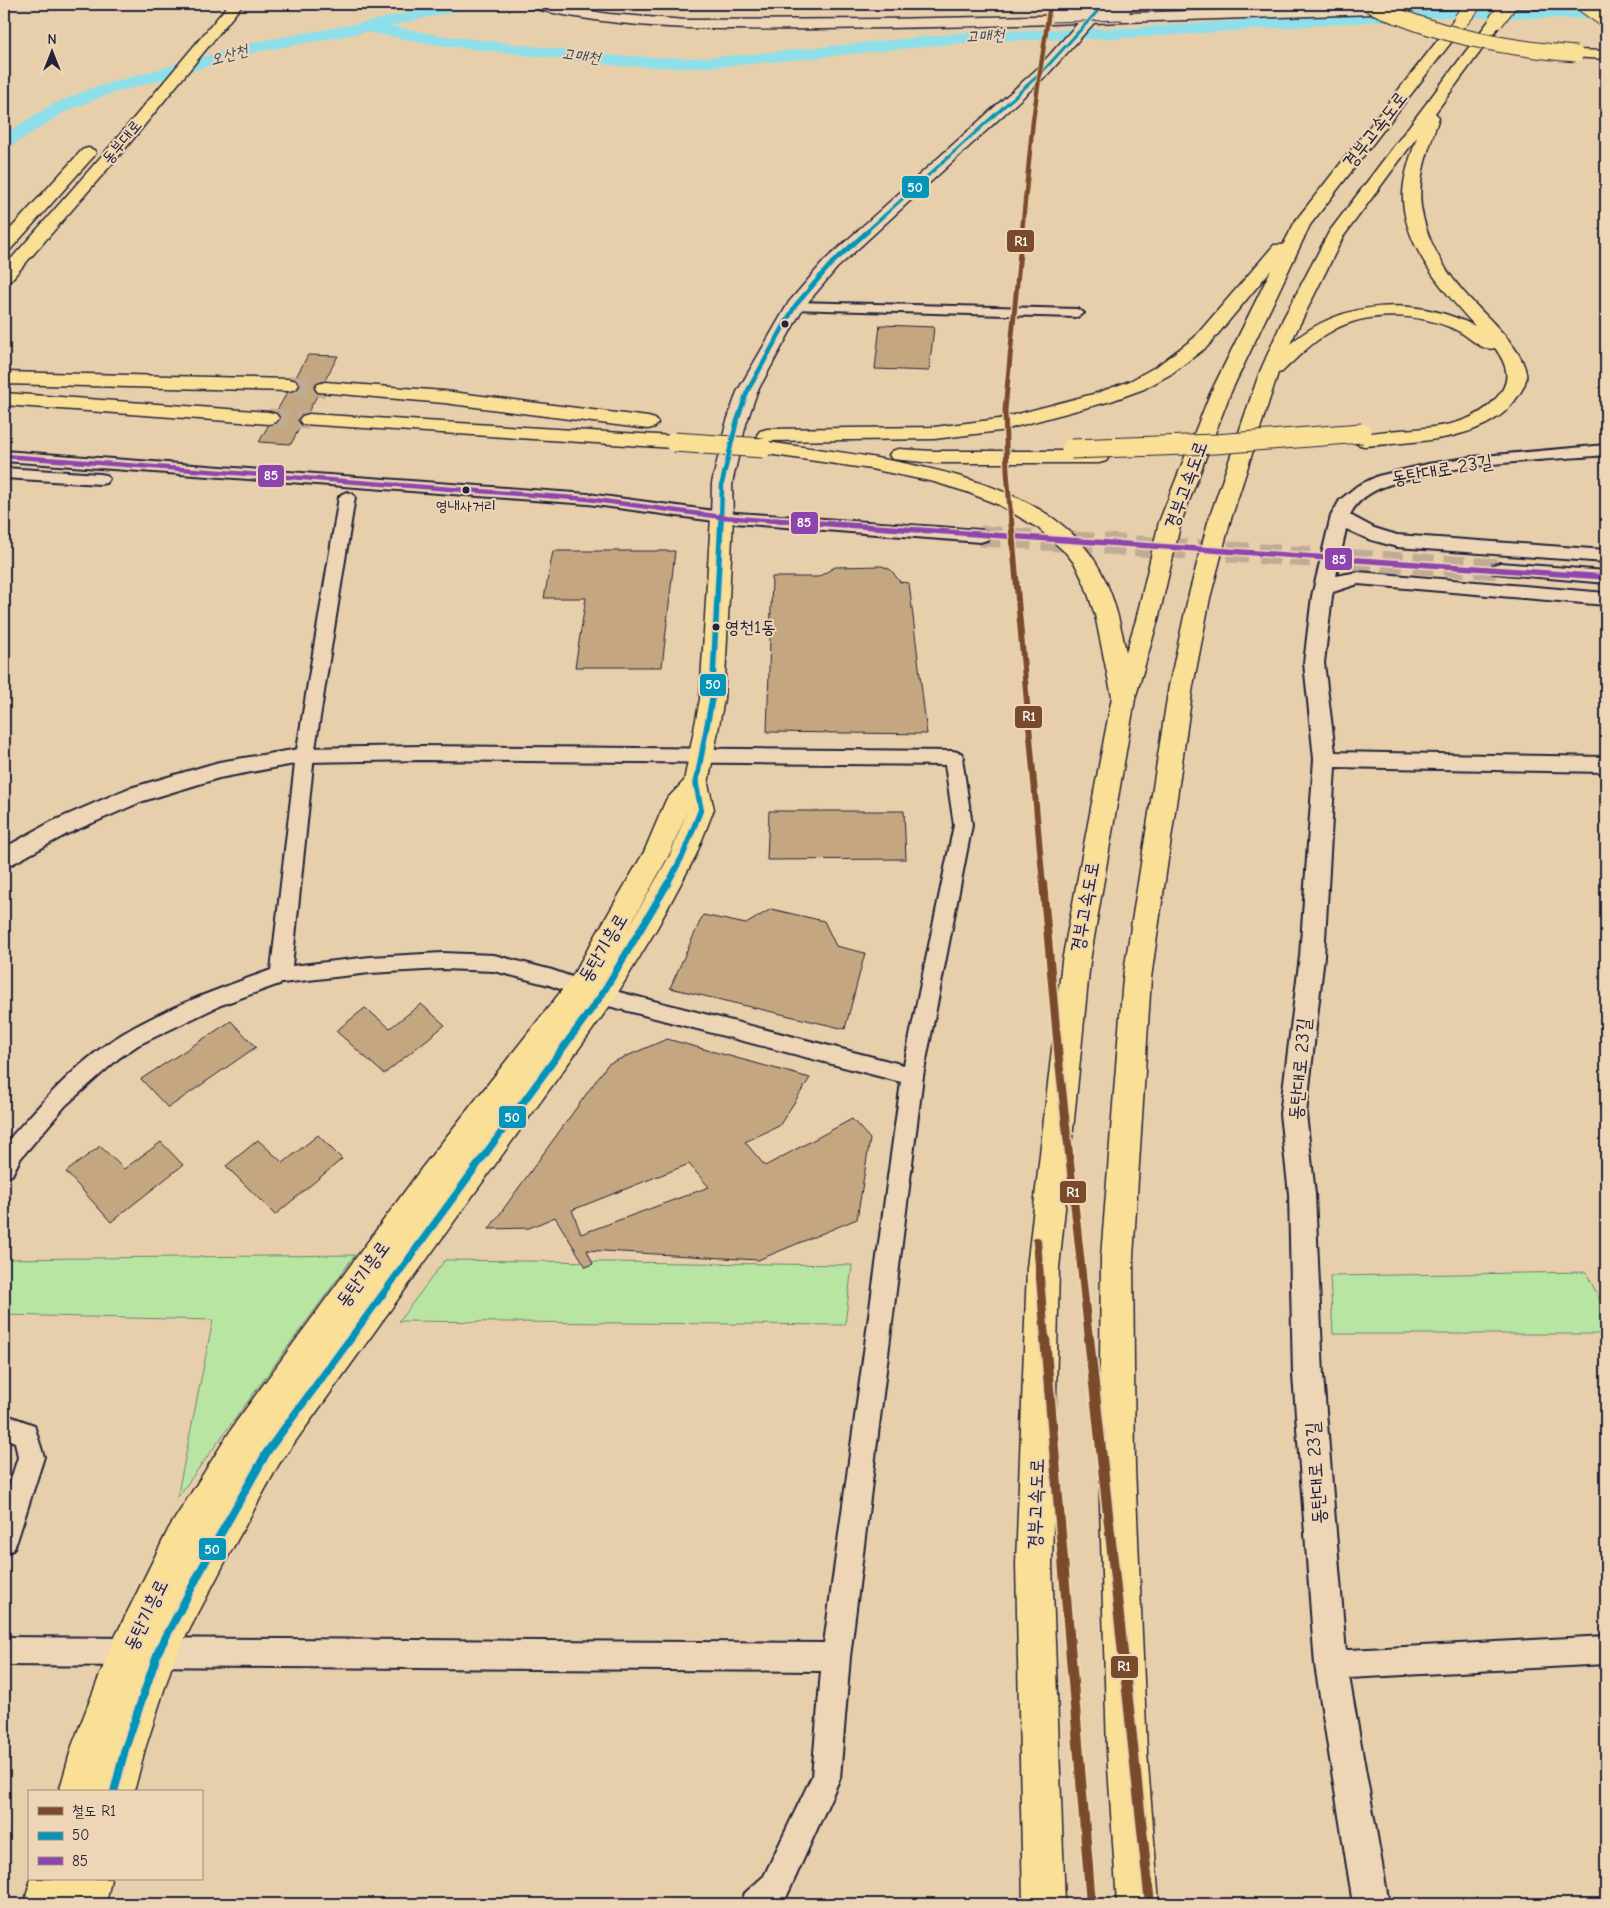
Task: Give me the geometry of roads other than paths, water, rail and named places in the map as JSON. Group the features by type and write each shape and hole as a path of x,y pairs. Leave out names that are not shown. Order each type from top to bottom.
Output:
{"main road":[{"name":"동부대로","path":"4,277 119,146 236,4"},
{"path":"720,25 817,18 1066,9 1104,4"},
{"name":"동탄기흥로","path":"79,1790 92,1746 143,1652 211,1551 267,1452 591,992 647,921 683,855 701,809 699,770 712,699 721,553 722,484 736,424 747,392 795,306 831,264 1042,71 1104,4"},
{"path":"720,25 1373,4 1598,4 1606,8"},
{"path":"1373,4 1411,23 1464,38 1510,47 1606,55"},
{"name":"경부고속도로","path":"1044,1904 1034,1564 1043,1268 1076,960 1123,699 1147,620 1170,522 1220,394 1302,224 1474,4"},
{"name":"경부고속도로","path":"1138,1904 1127,1752 1117,1468 1117,1257 1137,978 1182,686 1199,598 1219,522 1268,374 1292,319 1335,236 1496,20 1510,4"},
{"path":"1583,4 1606,20"},
{"path":"537,5 629,22 720,25 837,25 1088,21 1375,10 1421,5"},
{"path":"765,441 1071,449 1188,447 1442,431 1473,423 1494,413 1506,402 1518,373 1510,356 1455,292 1440,271 1418,229 1411,204 1414,178 1435,102"},
{"name":"동부대로","path":"4,246 98,142"},
{"path":"765,441 925,434 1000,426 1056,412 1137,385 1164,370 1201,342 1302,224"},
{"path":"309,420 679,435 933,457 1099,457 1189,454 1363,436 1458,416 1479,406 1493,396 1504,381 1504,365 1497,351 1485,339 1464,327 1437,317 1410,312 1361,314 1332,323 1311,337 1268,374"},
{"path":"4,378 289,385"},
{"path":"325,388 444,397 679,435"},
{"path":"4,399 269,418"},
{"path":"765,441 944,478 1000,497 1049,526 1078,551 1100,591 1123,699"},
{"name":"동탄기흥로","path":"115,1790 125,1749 143,1652"},
{"path":"45,1904 52,1880"},
{"path":"85,1904 91,1880"}],"street":[{"path":"795,306 1077,313"},
{"name":"동탄대로 23길","path":"1371,1904 1331,1665 1308,1375 1302,1194 1293,1114 1312,956 1325,759 1314,663 1324,588 1340,516 1346,504 1363,490 1384,480 1428,469 1472,462 1606,450"},
{"path":"5,470 577,514 675,512"},
{"path":"5,470 588,499 722,517 980,536"},
{"path":"281,975 305,755 347,497"},
{"path":"1340,516 1354,528 1397,541 1606,556"},
{"path":"1500,569 1606,577"},
{"path":"1324,588 1358,578 1606,599"},
{"path":"4,858 59,828 135,795 219,770 305,755 423,753 699,770 953,758 963,825 912,1076 836,1657 826,1778 775,1887 756,1904"},
{"path":"1325,759 1606,764"},
{"path":"4,1168 12,1152 58,1099 131,1038 214,999 281,975 370,965 450,961 494,963 552,978 591,992 912,1076"},
{"path":"4,1426 25,1434 31,1457 4,1541"},
{"path":"1331,1665 1606,1650"},
{"path":"4,1651 836,1657"}],"waterway":[{"name":"오산천","path":"366,27 466,4"},
{"name":"고매천","path":"366,27 438,40 620,61 689,63 741,60 981,36 1130,33 1444,12 1606,14"},
{"name":"오산천","path":"4,142 59,108 98,92 255,47 366,27"}],"tunnel":[{"path":"289,385 325,388"},
{"path":"269,418 309,420"},
{"path":"980,536 1500,569"}],"rail line":[{"name":"R1","path":"1050,4 1033,120 1011,338 1005,410 1007,471 1059,1061 1150,1904"},
{"name":"R1","path":"1037,1241 1091,1904"}],"place":[{"name":"영내사거리","path":"466,490"},
{"name":"영천1동","path":"716,627"}]}
